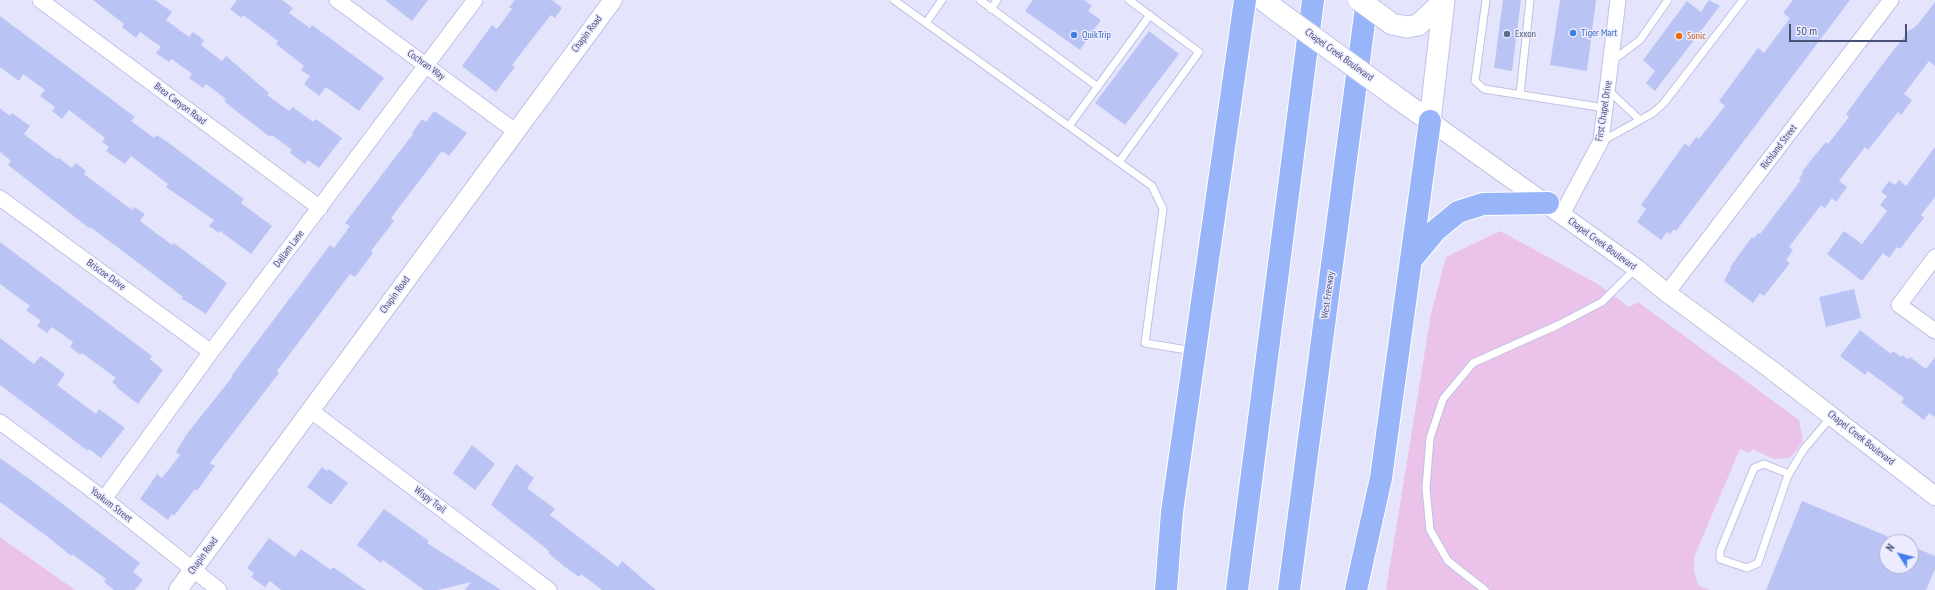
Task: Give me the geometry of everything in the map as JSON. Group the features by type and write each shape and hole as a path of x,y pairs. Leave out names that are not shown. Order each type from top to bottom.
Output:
{"highway":[{"path":"1166,590 1172,512 1245,0"},
{"path":"1237,590 1313,0"},
{"name":"West Freeway","path":"1289,590 1367,0"},
{"path":"1356,590 1381,478 1430,121"},
{"path":"1411,260 1436,230 1458,212 1483,204 1555,209"}],"main road":[{"path":"1359,0 1392,24 1407,27 1418,25 1444,0"},
{"path":"1430,121 1444,0"},
{"name":"Chapel Creek Boulevard","path":"1270,5 1430,121"}],"street":[{"name":"Brea Canyon Road","path":"40,0 320,208"},
{"name":"Cochran Way","path":"337,0 515,131"},
{"name":"Dallam Lane","path":"104,499 211,352 427,66 475,0"},
{"name":"Chapin Road","path":"178,590 613,0"},
{"name":"First Chapel Drive","path":"1555,209 1601,141 1618,0"},
{"name":"Richland Street","path":"1668,293 1892,0"},
{"name":"Chapel Creek Boulevard","path":"1430,121 1636,268 1935,496"},
{"name":"Briscoe Drive","path":"0,198 211,352"},
{"path":"1935,257 1899,305 1935,331"},
{"name":"Wispy Trail","path":"310,410 549,590"},
{"name":"Yoakum Street","path":"0,422 104,499 220,590"}],"lane":[{"path":"926,23 942,0"},
{"path":"980,0 1098,87"},
{"path":"991,8 997,0"},
{"path":"1119,162 1199,52 1129,0"},
{"path":"1486,0 1475,81 1484,89 1605,108"},
{"path":"1520,94 1530,0"},
{"path":"1611,62 1640,40 1668,0"},
{"path":"1601,141 1653,113 1664,103 1743,0"},
{"path":"897,1 1152,186 1163,209 1145,343 1195,352"},
{"path":"1069,126 1150,15"},
{"path":"1607,90 1640,120"},
{"path":"1485,590 1448,561 1430,530 1426,488 1430,438 1443,400 1473,363 1558,325 1602,302 1636,268"},
{"path":"1789,474 1764,464 1754,468 1720,551 1720,559 1747,568 1758,563 1789,474 1804,449 1832,416"}],"shaded area":[{"path":"1500,231 1596,283 1629,307 1638,302 1799,420 1803,441 1792,456 1788,458 1774,459 1752,449 1750,453 1740,449 1694,557 1694,570 1698,585 1709,590 1386,590 1431,314 1446,257"},
{"path":"0,537 75,590 0,590"}],"building":[{"path":"93,0 155,0 172,12 166,20 189,37 193,32 204,40 201,45 222,61 226,56 269,93 267,95 289,111 293,107 313,122 316,119 342,138 319,168 308,160 305,164 290,153 292,150 272,135 270,137 224,101 226,99 206,84 203,88 189,78 192,74 172,59 169,62 156,53 161,47 140,32 136,38 122,27 124,24"},
{"path":"237,0 282,0 293,8 289,13 310,28 312,25 384,78 359,111 326,87 319,96 304,84 310,76 301,70 304,66 276,44 278,41 243,15 241,18 230,9"},
{"path":"385,0 428,0 412,21"},
{"path":"515,0 552,0 562,8 555,18 551,15 539,30 512,65 515,67 496,92 462,66 492,25 497,29 512,9 509,7"},
{"name":"QuikTrip","path":"1033,0 1084,0 1092,6 1088,11 1101,20 1080,50 1025,11"},
{"name":"Exxon","path":"1503,0 1521,0 1512,71 1494,68"},
{"name":"Tiger Mart","path":"1560,0 1596,0 1587,71 1550,65"},
{"name":"Sonic","path":"1709,0 1720,6 1655,91 1646,83 1655,71 1643,60 1687,1 1701,12"},
{"path":"1793,0 1850,0 1676,231 1674,229 1670,234 1667,232 1661,240 1637,222 1646,209 1641,205 1685,143 1689,147 1696,137 1699,139 1725,106 1719,101 1758,48 1764,53 1790,18 1783,13"},
{"path":"1935,2 1935,66 1929,61 1904,94 1912,100 1901,115 1898,112 1868,150 1865,147 1839,181 1847,187 1836,202 1832,198 1825,208 1821,205 1789,247 1793,250 1786,260 1790,263 1764,296 1760,293 1753,303 1724,281 1731,268 1730,267 1752,237 1754,238 1758,233 1760,234 1801,180 1799,179 1803,173 1802,172 1811,160 1826,142 1828,144 1849,117 1846,114 1876,73 1910,29 1911,30 1918,24"},
{"path":"0,16 135,117 131,121 154,138 157,135 166,141 244,199 241,203 272,226 251,254 220,231 219,233 209,226 214,220 166,187 168,184 131,156 125,164 106,151 109,147 102,142 105,138 69,110 62,119 52,111 55,107 40,96 45,90 23,74 19,81 0,67"},
{"name":"QuikTrip","path":"1149,31 1179,54 1125,125 1095,103"},
{"path":"0,108 10,116 12,113 30,126 24,134 57,159 59,158 72,168 76,163 86,171 84,174 132,210 134,207 145,214 140,221 172,245 174,243 227,283 206,314 181,298 183,297 90,227 89,228 8,165 11,161 0,152"},
{"path":"434,111 467,133 449,156 442,151 391,218 394,221 371,251 373,253 355,277 350,274 277,371 279,373 210,463 215,466 197,491 195,489 174,516 172,514 168,520 140,499 157,474 162,478 180,455 176,452 186,435 233,376 232,375 330,245 334,248 350,226 345,223 413,134 412,133 422,119 426,122"},
{"path":"1935,147 1935,197 1921,215 1924,218 1900,249 1897,247 1889,258 1883,253 1862,281 1827,254 1844,231 1862,244 1887,211 1880,205 1887,196 1881,192 1889,181 1895,185 1899,180 1906,186"},
{"path":"0,242 152,356 150,359 163,370 138,404 116,387 117,386 112,382 116,378 82,353 80,355 70,347 73,342 52,327 47,333 37,326 41,321 26,310 30,306 0,284"},
{"path":"1854,289 1861,318 1826,327 1819,297"},
{"path":"1860,330 1891,354 1893,351 1901,357 1902,355 1908,359 1910,357 1926,369 1935,357 1935,417 1929,413 1924,420 1901,402 1904,398 1868,371 1865,375 1840,356"},
{"path":"0,338 34,364 41,356 65,374 57,385 96,414 99,409 125,428 101,458 89,449 88,451 0,385"},
{"path":"472,445 495,464 475,490 453,473"},
{"path":"0,458 140,563 133,572 143,580 135,590 114,590 104,582 106,579 72,554 71,556 0,502"},
{"path":"516,464 534,478 527,488 555,509 550,515 618,567 622,561 656,590 602,590 581,574 579,577 565,567 548,553 549,551 491,505"},
{"path":"322,467 327,471 329,469 348,483 331,505 307,487"},
{"path":"1802,501 1882,534 1879,534 1879,574 1919,574 1919,549 1935,556 1935,569 1926,590 1766,590"},
{"path":"384,509 429,541 427,543 501,590 465,590 471,582 438,590 424,590 383,560 381,563 357,545"},
{"path":"269,538 295,557 301,549 331,570 333,567 366,590 281,590 270,581 265,587 251,577 254,573 247,568"}],"place":[{"name":"Tiger Mart","path":"1573,33"},
{"name":"Exxon","path":"1507,34"},
{"name":"QuikTrip","path":"1074,35"},
{"name":"Sonic","path":"1679,36"}]}
